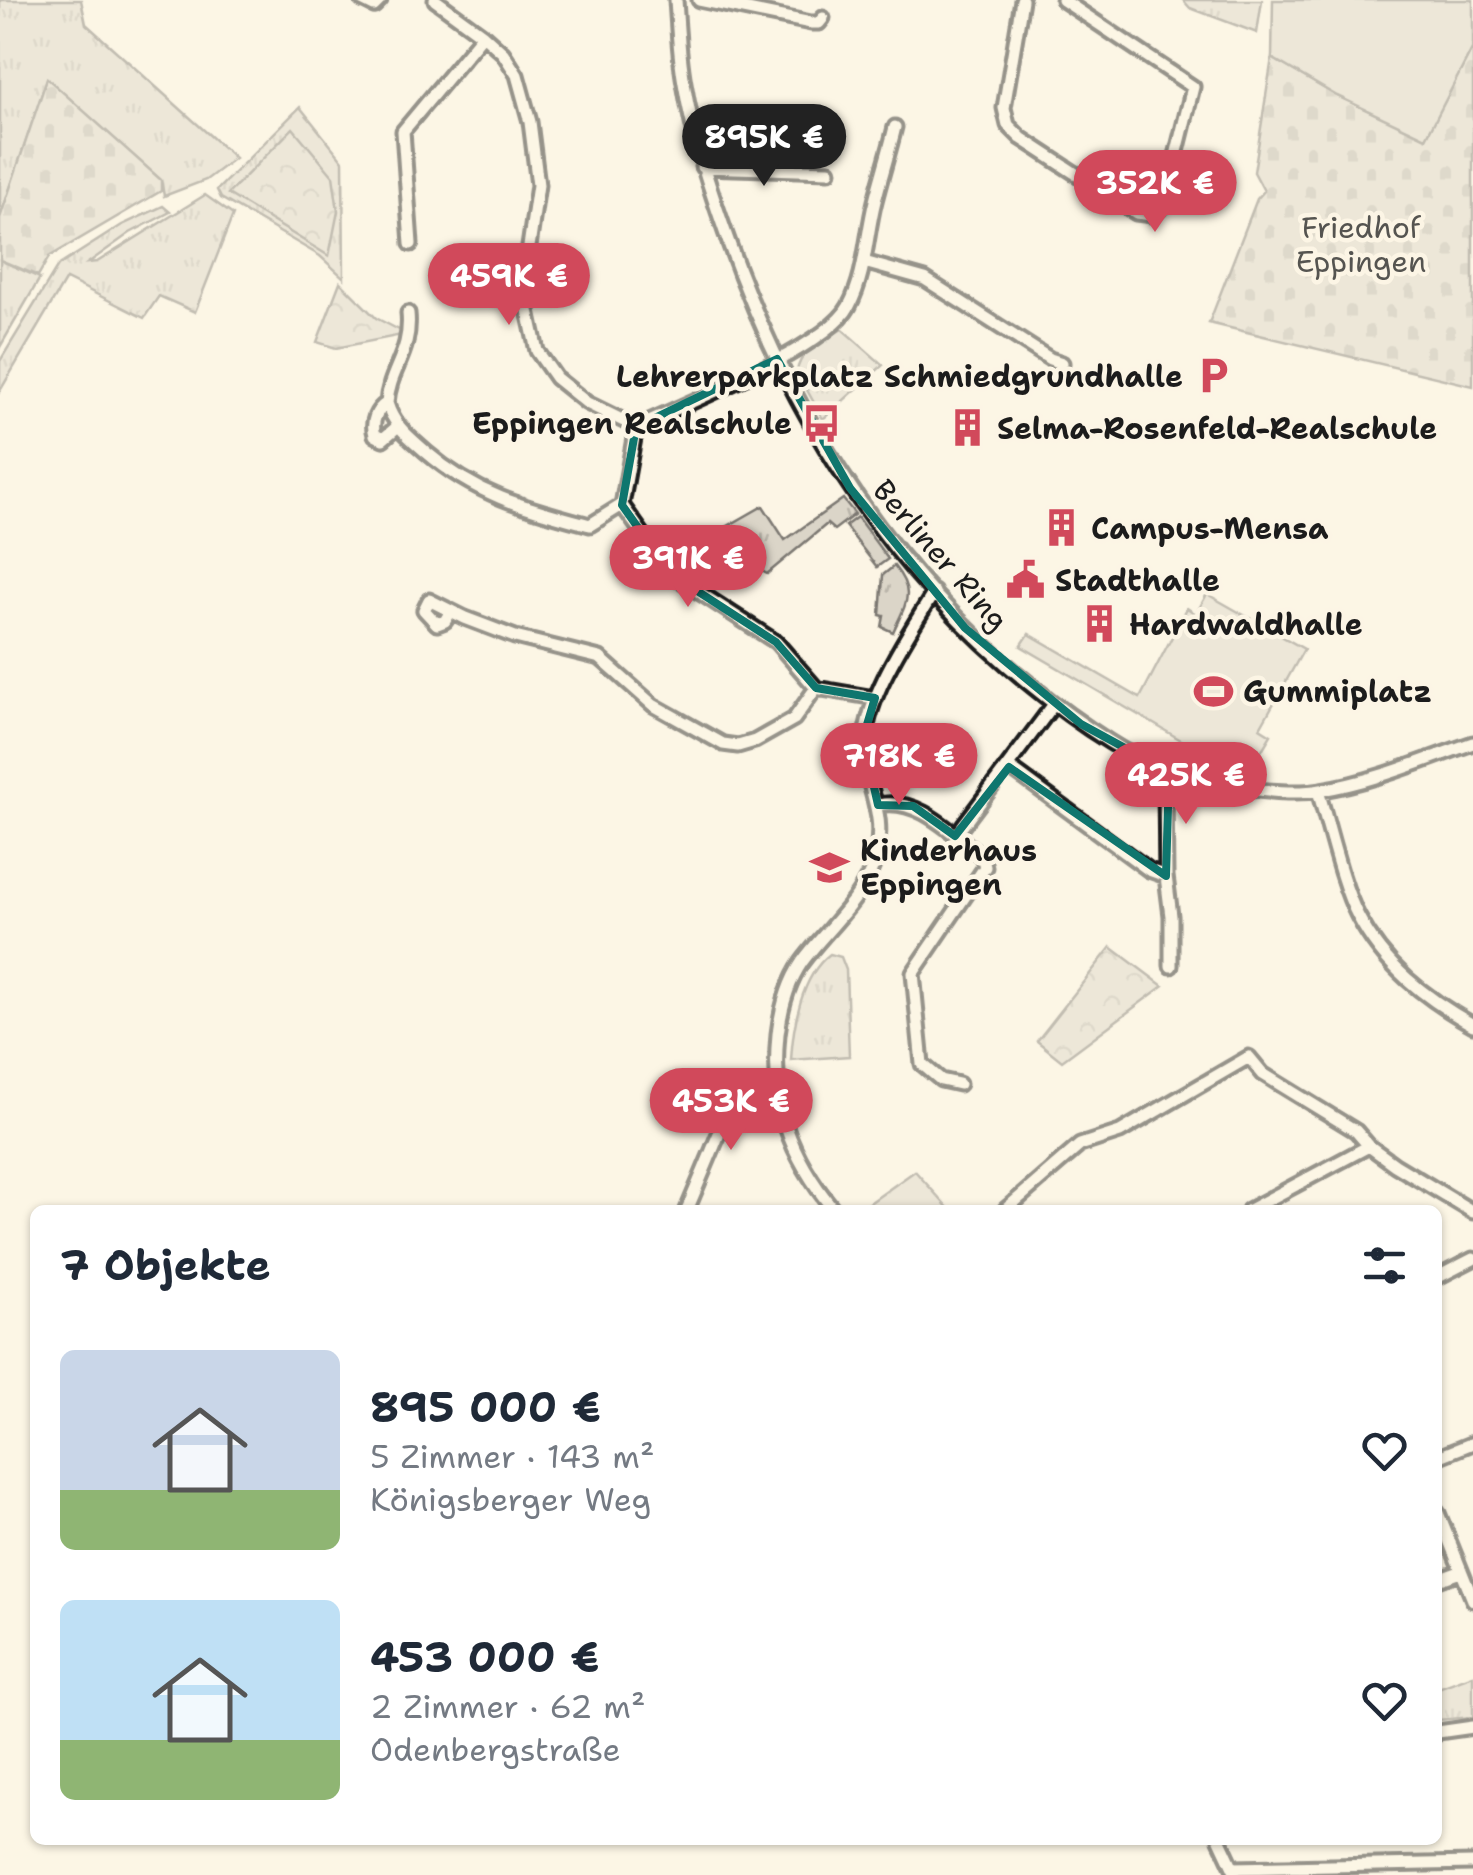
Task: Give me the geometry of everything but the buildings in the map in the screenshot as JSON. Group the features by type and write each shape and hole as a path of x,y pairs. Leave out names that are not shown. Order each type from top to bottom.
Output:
{"street":[{"path":"434,0 483,35 517,75 530,122 538,185 523,288 537,350 556,378 587,403 636,427"},
{"name":"Berliner Ring","path":"676,0 683,80 702,166 744,286 800,410 834,465 899,553 966,628 1054,704 1114,744 1194,782 1256,790 1318,791 1366,780 1473,743"},
{"path":"699,0 811,23 823,18"},
{"path":"1022,0 1004,108 1008,124 1021,138 1136,213 1152,215 1162,207 1166,196 1193,87 1063,0"},
{"path":"411,244 404,131 483,35"},
{"path":"636,427 777,360 841,317 849,307 864,262 895,127"},
{"path":"702,166 828,170"},
{"path":"864,262 925,279 1050,359 1062,362"},
{"path":"408,313 408,338 388,404 397,427 478,490 505,502 590,525 622,505"},
{"path":"388,404 380,408 373,422 375,435 383,439 397,427"},
{"path":"636,427 622,505 671,574 776,642 816,688 875,698"},
{"path":"830,1205 802,1166 778,1101 775,1063 786,993 801,964 867,877 875,860 878,805 868,777 864,738 875,698 934,592"},
{"path":"451,611 516,637 600,658 653,705 722,744 738,746 756,741 794,719 816,688"},
{"path":"955,836 1054,704"},
{"path":"1009,767 1149,870 1166,876"},
{"path":"1169,772 1165,786 1166,876 1172,916 1172,966"},
{"path":"1318,791 1356,913 1377,946 1401,975 1432,1002 1473,1025"},
{"path":"878,805 896,801 913,806 982,856 985,867 913,973 922,1064 941,1080 959,1084"},
{"path":"1011,1205 1080,1145 1120,1132 1249,1057 1263,1074 1356,1131 1368,1146 1473,1212"},
{"path":"689,1205 726,1118 778,1101"},
{"path":"1257,1205 1368,1146"},
{"path":"1442,1275 1473,1258"},
{"path":"1442,1455 1473,1443"},
{"path":"1442,1525 1473,1600"},
{"path":"1442,1579 1460,1572"},
{"path":"1442,1731 1473,1727"},
{"path":"1222,1845 1234,1872 1473,1863"}],"highlighted area":[{"path":"777,359 850,488 965,628 1081,724 1169,772 1166,876 1009,767 955,836 913,806 878,805 863,738 875,698 816,688 776,642 671,574 622,505 636,427"}],"green space":[{"path":"0,0 81,0 86,24 235,158 206,180 164,196 161,180 47,79 0,218"},
{"path":"1183,0 1262,0 1257,33 1190,8"},
{"path":"1273,0 1473,0 1473,47 1426,138 1337,96 1272,58"},
{"name":"Friedhof Eppingen","path":"1473,47 1473,386 1209,323 1257,199 1264,191 1254,172 1272,58 1337,96 1426,137"},
{"path":"47,78 161,180 161,191 49,257 38,276 0,260 0,218"},
{"path":"300,107 343,161 344,278 320,256 221,198 217,190"},
{"path":"293,128 333,176 338,211 329,256 228,194"},
{"path":"205,195 233,215 195,312 159,296 144,318 66,279 0,391 0,361 58,266 122,225 163,206 170,212 130,233 88,263 97,262"},
{"path":"0,260 40,278 0,347"},
{"path":"340,282 376,318 403,332 402,335 336,348 317,342"},
{"path":"842,329 883,365 823,419 797,372 808,352"},
{"path":"843,499 855,514 834,530 827,524 767,574 721,547 714,534 763,506 785,540"},
{"path":"857,517 888,559 877,567 845,526"},
{"path":"894,566 905,584 907,598 893,632 882,627 884,616 880,615 883,575"},
{"name":"Gummiplatz","path":"1207,594 1304,649 1260,728 1271,735 1249,772 1193,747 1021,646 1029,634 1140,698 1187,608 1196,614"},
{"path":"1111,947 1163,986 1062,1061 1037,1041"},
{"path":"830,954 841,957 846,970 849,1056 791,1060 805,988"},
{"path":"915,1171 946,1205 867,1205"},
{"path":"1473,1675 1473,1717 1442,1720 1442,1687"}],"place":[{"name":"Lehrerparkplatz Schmiedgrundhalle","path":"1213,376"},
{"name":"Eppingen Realschule","path":"822,423"},
{"name":"Selma-Rosenfeld-Realschule","path":"967,428"},
{"name":"Campus-Mensa","path":"1061,528"},
{"name":"Stadthalle","path":"1025,580"},
{"name":"Hardwaldhalle","path":"1099,624"},
{"name":"Gummiplatz","path":"1213,691"},
{"name":"Kinderhaus Eppingen","path":"830,867"}]}
